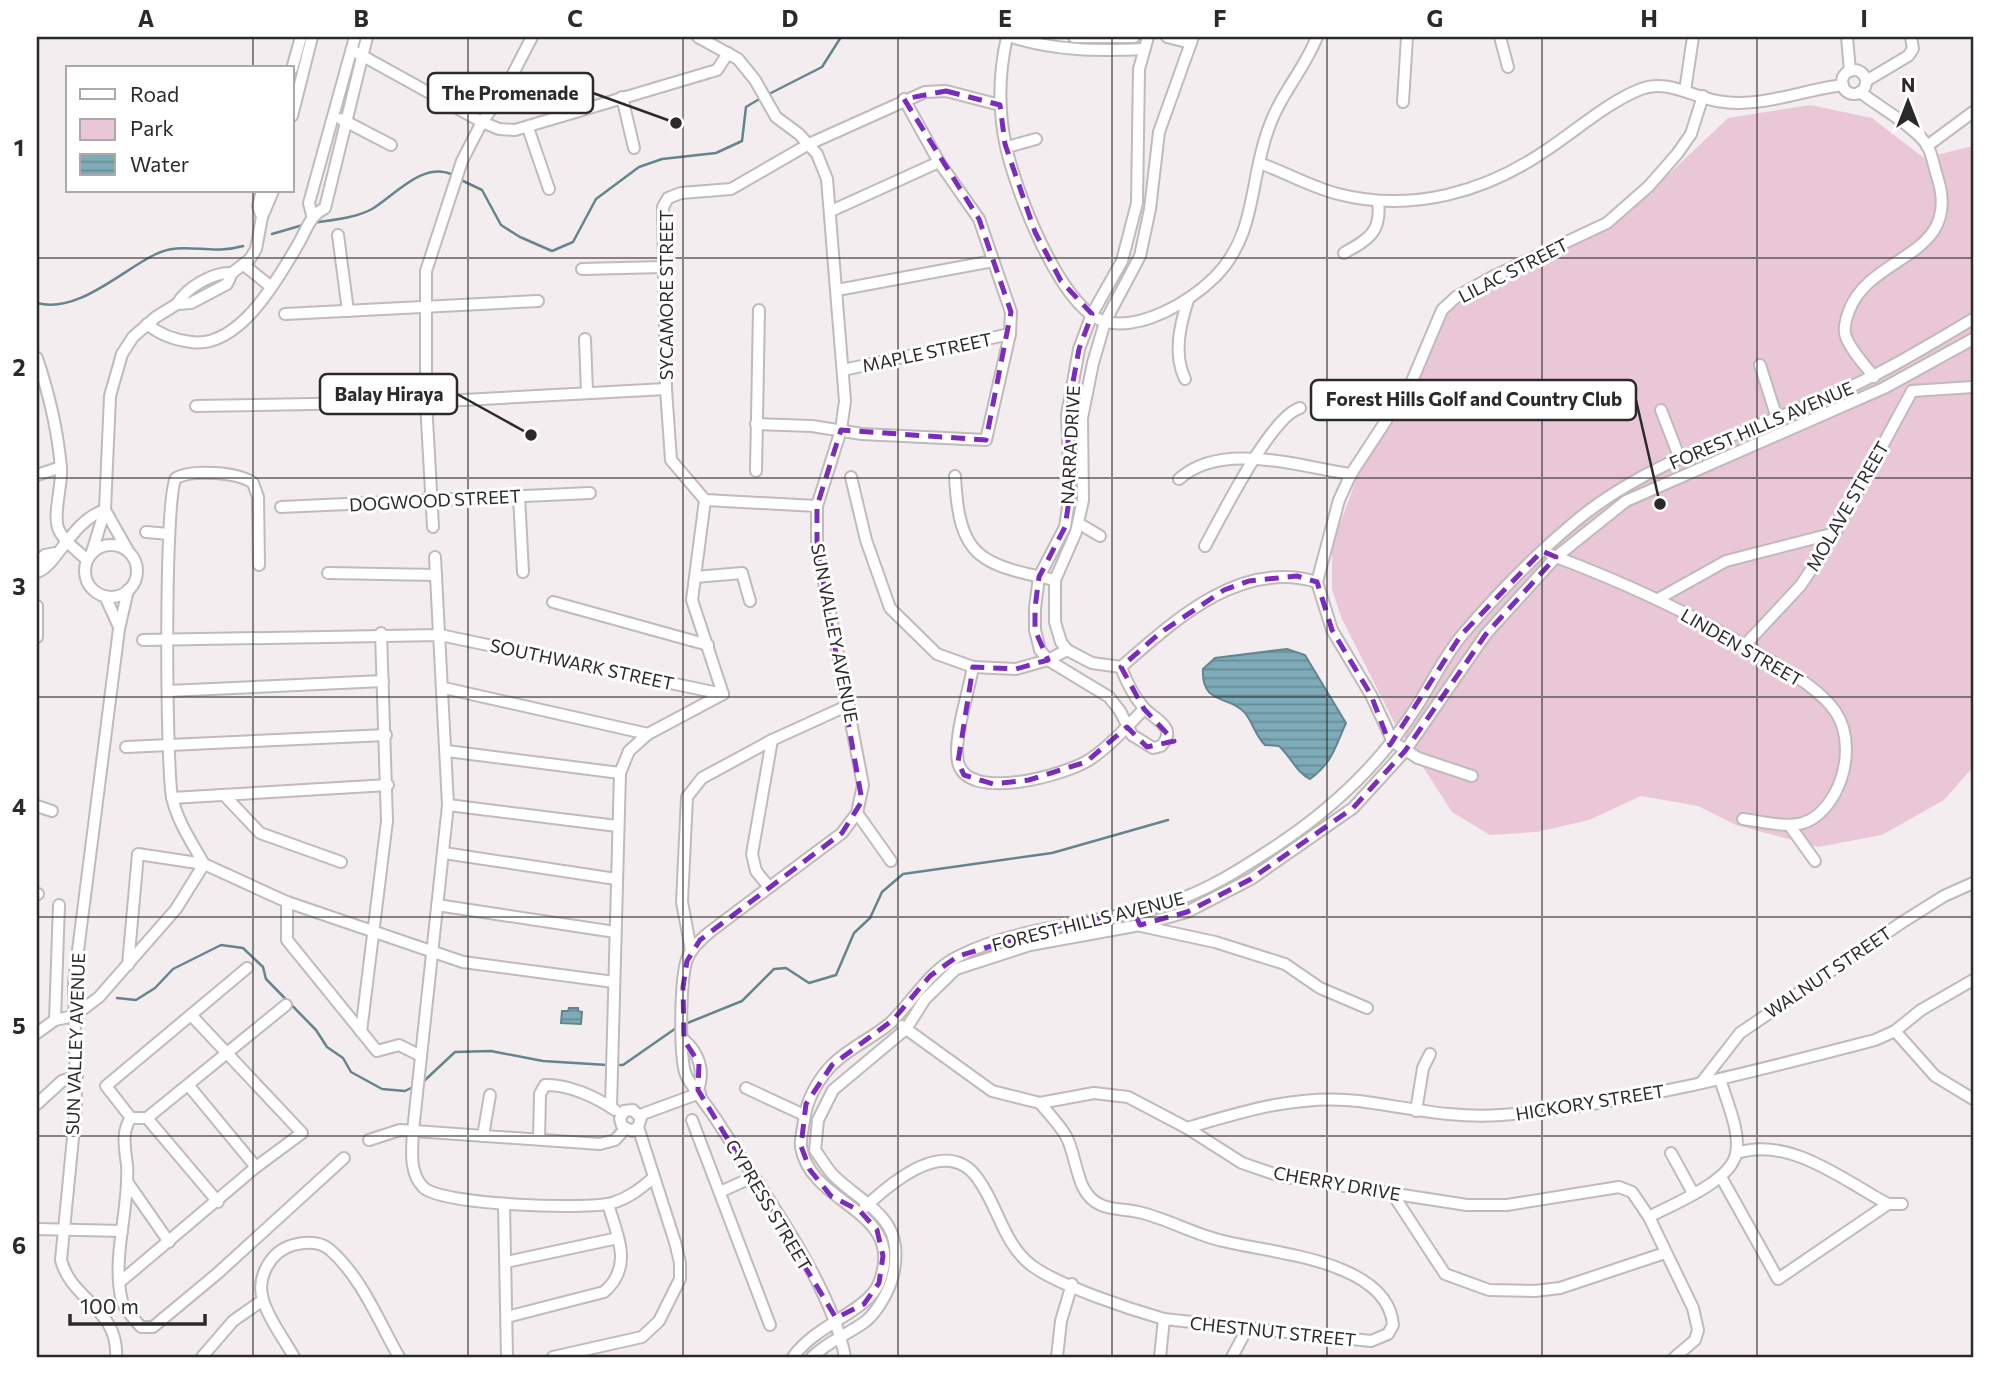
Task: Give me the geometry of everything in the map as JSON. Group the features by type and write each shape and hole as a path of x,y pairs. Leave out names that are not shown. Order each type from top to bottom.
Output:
{"street":[{"path":"293,66 301,37"},
{"path":"294,108 312,37"},
{"path":"147,324 181,341 212,342 239,326 270,286 311,218 325,208 346,122 357,52 355,37"},
{"path":"311,218 309,204 334,115 357,52 367,37"},
{"path":"433,527 426,402 426,271 462,161 482,122 503,93 532,37"},
{"name":"SUN VALLEY AVENUE","path":"698,37 738,59 755,80 776,117 817,154 827,179 845,401 841,429 817,506 820,565 863,785 857,813"},
{"path":"1007,37 1000,65 1000,105 1007,147 1041,244 1060,281 1092,314 1105,322 1136,322 1188,300 1216,276 1237,246 1251,214 1259,163 1268,130 1283,96 1317,37"},
{"path":"1012,37 1037,45 1090,51 1143,49"},
{"path":"1074,37 1134,37"},
{"name":"NARRA DRIVE","path":"1048,660 1040,650 1035,630 1039,577 1065,527 1070,494 1068,415 1079,349 1092,314 1122,261 1137,203 1139,69 1148,37"},
{"path":"1167,37 1192,40"},
{"path":"1403,102 1408,37"},
{"path":"1500,37 1508,67"},
{"path":"1685,91 1693,37"},
{"path":"1847,37 1850,71"},
{"path":"1860,92 1866,81 1908,57 1913,49 1911,37"},
{"name":"NARRA DRIVE","path":"1067,650 1061,642 1055,622 1055,580 1078,523 1083,499 1082,418 1105,322 1140,256 1150,209 1159,132 1192,40"},
{"path":"357,52 499,130 528,128 717,70 728,53"},
{"path":"1866,81 1861,72 1850,71 1844,75 1843,85 1850,93 1860,92 1927,146 1942,190 1941,213 1933,233 1915,253 1875,275 1852,302 1846,319 1845,336 1874,377"},
{"path":"1259,163 1336,193 1378,201 1408,202 1482,187 1547,150 1643,88 1670,87 1720,102 1748,104 1782,99 1814,88 1843,85"},
{"name":"SYCAMORE STREET","path":"705,500 671,460 663,267 663,207 668,198 681,193 731,189 809,144 904,99 925,92 946,91 1000,105"},
{"name":"LILAC STREET","path":"1317,582 1330,529 1351,474 1412,381 1442,310 1456,297 1496,275 1607,223 1649,186 1677,154 1692,134 1703,96"},
{"path":"622,97 634,148"},
{"path":"757,424 841,429 862,434 986,440 1010,334 1011,312 979,219 939,162 904,99"},
{"path":"1927,146 1973,112"},
{"path":"334,115 391,145"},
{"path":"528,128 549,190"},
{"path":"1007,147 1036,138"},
{"path":"831,211 939,162"},
{"path":"262,192 258,206 262,217"},
{"path":"177,304 191,303 227,284 233,273 244,265 256,249 262,217 272,192"},
{"path":"1344,253 1374,232 1380,218 1378,201"},
{"path":"338,235 348,311"},
{"path":"837,289 993,261"},
{"path":"244,265 270,286"},
{"path":"582,269 663,267"},
{"path":"120,629 105,596 87,582 85,567 105,510 110,396 115,371 133,337 177,304 183,293 220,273 233,273"},
{"path":"199,285 205,296"},
{"path":"1185,379 1179,366 1180,333 1188,300"},
{"path":"285,314 538,301"},
{"path":"756,471 759,310"},
{"name":"FOREST HILLS AVENUE","path":"793,1357 803,1342 836,1318 864,1304 879,1283 883,1256 877,1230 860,1211 831,1196 810,1170 801,1146 806,1104 832,1065 893,1020 930,976 958,956 1062,925 1134,912 1210,888 1279,844 1339,800 1393,742 1461,635 1542,551 1602,500 1649,472 1874,377 1973,318"},
{"name":"MAPLE STREET","path":"843,370 1010,334"},
{"name":"FOREST HILLS AVENUE","path":"812,1357 841,1334 867,1320 891,1286 897,1259 893,1233 870,1202 832,1174 815,1150 818,1120 833,1090 906,1029 925,999 956,969 1030,945 1140,925 1187,912 1251,879 1353,808 1405,751 1486,634 1556,557 1626,501 1804,425 1904,377 1973,339"},
{"path":"585,340 587,393"},
{"path":"37,358 48,393 61,467 62,488 56,518 66,540 90,556"},
{"path":"1760,365 1777,418"},
{"path":"1897,365 1912,391 1973,387"},
{"path":"196,407 426,402 666,389"},
{"name":"MOLAVE STREET","path":"1745,645 1801,585 1835,533 1912,391"},
{"path":"37,398 48,393"},
{"path":"1205,546 1254,459 1289,411 1300,408"},
{"path":"1661,411 1680,459"},
{"path":"1179,479 1199,464 1254,459 1285,460 1311,468 1351,474"},
{"path":"37,475 61,467"},
{"path":"204,864 182,826 172,797 168,745 169,534 172,488 176,478 188,474 247,479 253,483 258,497 259,565"},
{"path":"956,476 957,511 967,540 980,555 995,563 1055,580"},
{"path":"851,477 866,540 890,608 936,654 973,667 1016,669 1048,660 1067,650 1102,665 1121,667 1160,633 1224,590 1275,576 1297,576 1317,582 1332,630 1371,695 1393,742 1405,751 1472,776"},
{"name":"DOGWOOD STREET","path":"281,507 590,493"},
{"path":"519,496 523,572"},
{"path":"611,1107 620,773 629,751 648,734 723,694 692,600 705,500 817,506"},
{"path":"37,572 51,563 55,553 91,515 105,510"},
{"path":"105,510 137,570 128,590 117,596 105,596"},
{"path":"1078,523 1100,536"},
{"path":"146,532 169,534"},
{"path":"1658,599 1726,561 1835,533"},
{"path":"90,556 106,545 122,547 128,551"},
{"name":"LINDEN STREET","path":"1542,551 1658,599 1745,645 1804,682 1835,712 1842,729 1847,759 1837,790 1824,811 1810,822 1790,826"},
{"path":"37,562 44,555 55,553"},
{"path":"435,557 444,688 448,805 416,1091 412,1160 417,1180 424,1189 446,1199 504,1204 608,1204 636,1193 653,1178"},
{"path":"328,573 436,575"},
{"path":"695,577 742,573 750,601"},
{"name":"SUN VALLEY AVENUE","path":"116,1357 116,1341 106,1319 64,1273 61,1260 77,1076 74,982 120,629 128,590"},
{"path":"553,602 708,645"},
{"path":"37,607 37,637"},
{"path":"361,1032 385,853 388,785 381,634"},
{"name":"SOUTHWARK STREET","path":"143,640 440,635 723,694"},
{"path":"1048,660 1109,698 1120,711 1126,727 1147,747 1153,748 1165,742 1166,729 1144,709 1121,667"},
{"path":"1088,685 1102,665"},
{"path":"973,667 957,745 958,762 964,775 976,781 992,784 1029,780 1086,762 1144,709"},
{"path":"168,691 383,681"},
{"path":"1109,698 1127,682"},
{"path":"444,688 648,734"},
{"path":"699,1091 689,1080 682,1060 684,973 691,950 682,902 687,797 702,778 772,740 849,705"},
{"path":"126,747 386,735"},
{"path":"769,887 757,871 752,854 772,740"},
{"path":"447,751 620,773"},
{"path":"172,797 388,785"},
{"path":"224,795 260,833 341,862"},
{"path":"448,805 617,827"},
{"path":"37,806 52,811"},
{"path":"691,950 711,931 842,833 857,813 891,861"},
{"path":"1743,819 1790,826 1815,861"},
{"path":"444,853 616,879"},
{"path":"128,965 138,854 204,864 287,902 463,962 614,982"},
{"path":"37,1032 55,1020 74,1016 99,997 176,909 204,864"},
{"name":"WALNUT STREET","path":"1701,1083 1740,1033 1901,922 1944,896 1973,883"},
{"path":"287,902 287,940 361,1032 377,1051 400,1045 420,1062"},
{"path":"55,1020 59,905"},
{"path":"437,905 615,932"},
{"path":"1134,912 1140,925 1215,942 1285,964 1320,988 1367,1008"},
{"path":"131,1118 106,1086 247,968"},
{"name":"HICKORY STREET","path":"1187,1128 1267,1106 1306,1100 1357,1101 1416,1111 1478,1117 1593,1105 1720,1079 1875,1040 1895,1031 1921,1010 1973,980"},
{"path":"286,1005 147,1118 131,1118 125,1125 128,1184 122,1231 122,1303 141,1327 153,1327 218,1273 344,1158"},
{"path":"120,1282 218,1202 256,1167 302,1133 191,1014"},
{"name":"CHERRY DRIVE","path":"893,1020 985,1087 1009,1098 1040,1103 1110,1093 1137,1101 1187,1128 1242,1163 1280,1176 1467,1205 1507,1205 1619,1187 1632,1192 1649,1217 1693,1308 1698,1330 1695,1340 1675,1357"},
{"path":"1895,1031 1935,1076 1973,1099"},
{"path":"683,1036 698,1058 701,1076 699,1091"},
{"path":"1416,1111 1423,1068 1430,1054"},
{"path":"37,1104 62,1081 77,1076"},
{"path":"1649,1217 1721,1177 1737,1153 1720,1079"},
{"path":"539,1139 540,1094 545,1085 554,1084 590,1096 621,1115"},
{"path":"189,1086 256,1167"},
{"path":"746,1088 804,1115"},
{"path":"625,1129 620,1123 621,1115 628,1110 640,1115 699,1091"},
{"name":"CYPRESS STREET","path":"699,1091 836,1318 845,1357"},
{"path":"483,1136 490,1095"},
{"name":"CHESTNUT STREET","path":"860,1211 910,1170 949,1162 967,1167 978,1179 1009,1239 1030,1264 1127,1307 1164,1319 1247,1329 1329,1334 1371,1341 1388,1334 1393,1325 1387,1304 1376,1292 1340,1269 1308,1258 1212,1238 1148,1214 1101,1205 1084,1190 1066,1137 1040,1103"},
{"path":"553,1357 642,1337 659,1321 680,1279 680,1263 638,1128 640,1115"},
{"path":"147,1118 218,1202"},
{"path":"692,1120 769,1325"},
{"path":"369,1140 389,1132 413,1131 600,1144 615,1140 625,1129 638,1128"},
{"path":"1737,1153 1766,1147 1788,1151 1888,1204 1902,1204"},
{"path":"1671,1153 1693,1193"},
{"path":"720,1192 753,1177"},
{"path":"1721,1177 1778,1279 1888,1204"},
{"path":"128,1184 169,1242"},
{"path":"1392,1193 1445,1274 1489,1290 1535,1291 1560,1288 1665,1254"},
{"path":"504,1204 507,1357"},
{"path":"507,1317 604,1292 614,1283 621,1270 623,1257 608,1204"},
{"path":"37,1229 122,1231"},
{"path":"506,1262 618,1238"},
{"path":"294,1357 263,1300 264,1272 272,1258 285,1248 316,1243 329,1249 373,1304 399,1357"},
{"path":"1057,1357 1061,1321 1072,1284"},
{"path":"202,1357 233,1321 263,1300"},
{"path":"1160,1357 1164,1319"},
{"path":"1232,1357 1247,1329"}],"highlighted area":[{"path":"946,91 1000,105 1005,144 1035,232 1061,281 1092,314 1079,349 1067,415 1070,494 1065,527 1039,577 1035,608 1035,630 1048,660 1016,669 973,667 958,762 964,775 993,784 1029,780 1086,762 1127,727 1147,747 1174,741 1144,709 1121,667 1160,633 1224,590 1249,581 1297,576 1317,582 1332,630 1371,695 1390,745 1461,635 1542,551 1556,557 1486,634 1405,751 1353,808 1251,879 1187,912 1140,925 1134,912 1062,925 958,956 930,976 893,1020 832,1065 806,1104 801,1146 810,1170 831,1196 860,1211 877,1230 883,1256 879,1283 864,1304 836,1318 698,1090 699,1063 684,1040 683,987 687,961 700,940 842,833 862,801 817,545 817,506 841,430 986,440 1011,312 979,219 904,99"}],"green space":[{"path":"1810,105 1872,118 1924,158 1973,146 1973,767 1944,800 1882,835 1818,847 1736,825 1698,806 1641,796 1589,820 1537,832 1490,835 1452,812 1394,722 1341,617 1332,589 1332,545 1362,464 1416,386 1448,312 1496,278 1614,226 1728,118"}],"water":[{"path":"1287,649 1305,655 1346,723 1329,760 1310,779 1301,773 1279,746 1265,745 1245,713 1239,707 1211,694 1204,681 1203,669 1215,658"},
{"path":"569,1008 578,1008 578,1011 582,1012 581,1024 561,1023 562,1011 568,1011"}],"waterway":[{"path":"767,95 822,67 841,37"},
{"path":"459,179 482,190 501,225 552,251 573,242 596,199 639,167 662,159 716,153 742,141 746,107 761,98"},
{"path":"313,223 366,212 421,175 431,172 453,175"},
{"path":"272,234 303,225"},
{"path":"37,303 52,305 83,297 141,262 165,251 186,248 219,250 243,246"},
{"path":"685,1024 742,1001 774,969 786,968 809,983 836,975 854,933 870,918 882,892 903,874 1052,853 1168,820"},
{"path":"117,998 136,1000 155,988 173,969 221,945 243,948 263,967 266,979 316,1030 327,1047 343,1058 351,1072 382,1089 405,1091 415,1086"},
{"path":"614,1065 623,1065 679,1026"},
{"path":"424,1081 455,1052 491,1051 543,1061 607,1065"}],"place":[{"name":"The Promenade","path":"676,123"},
{"name":"Balay Hiraya","path":"531,435"},
{"name":"Forest Hills Golf and Country Club","path":"1660,504"}]}
